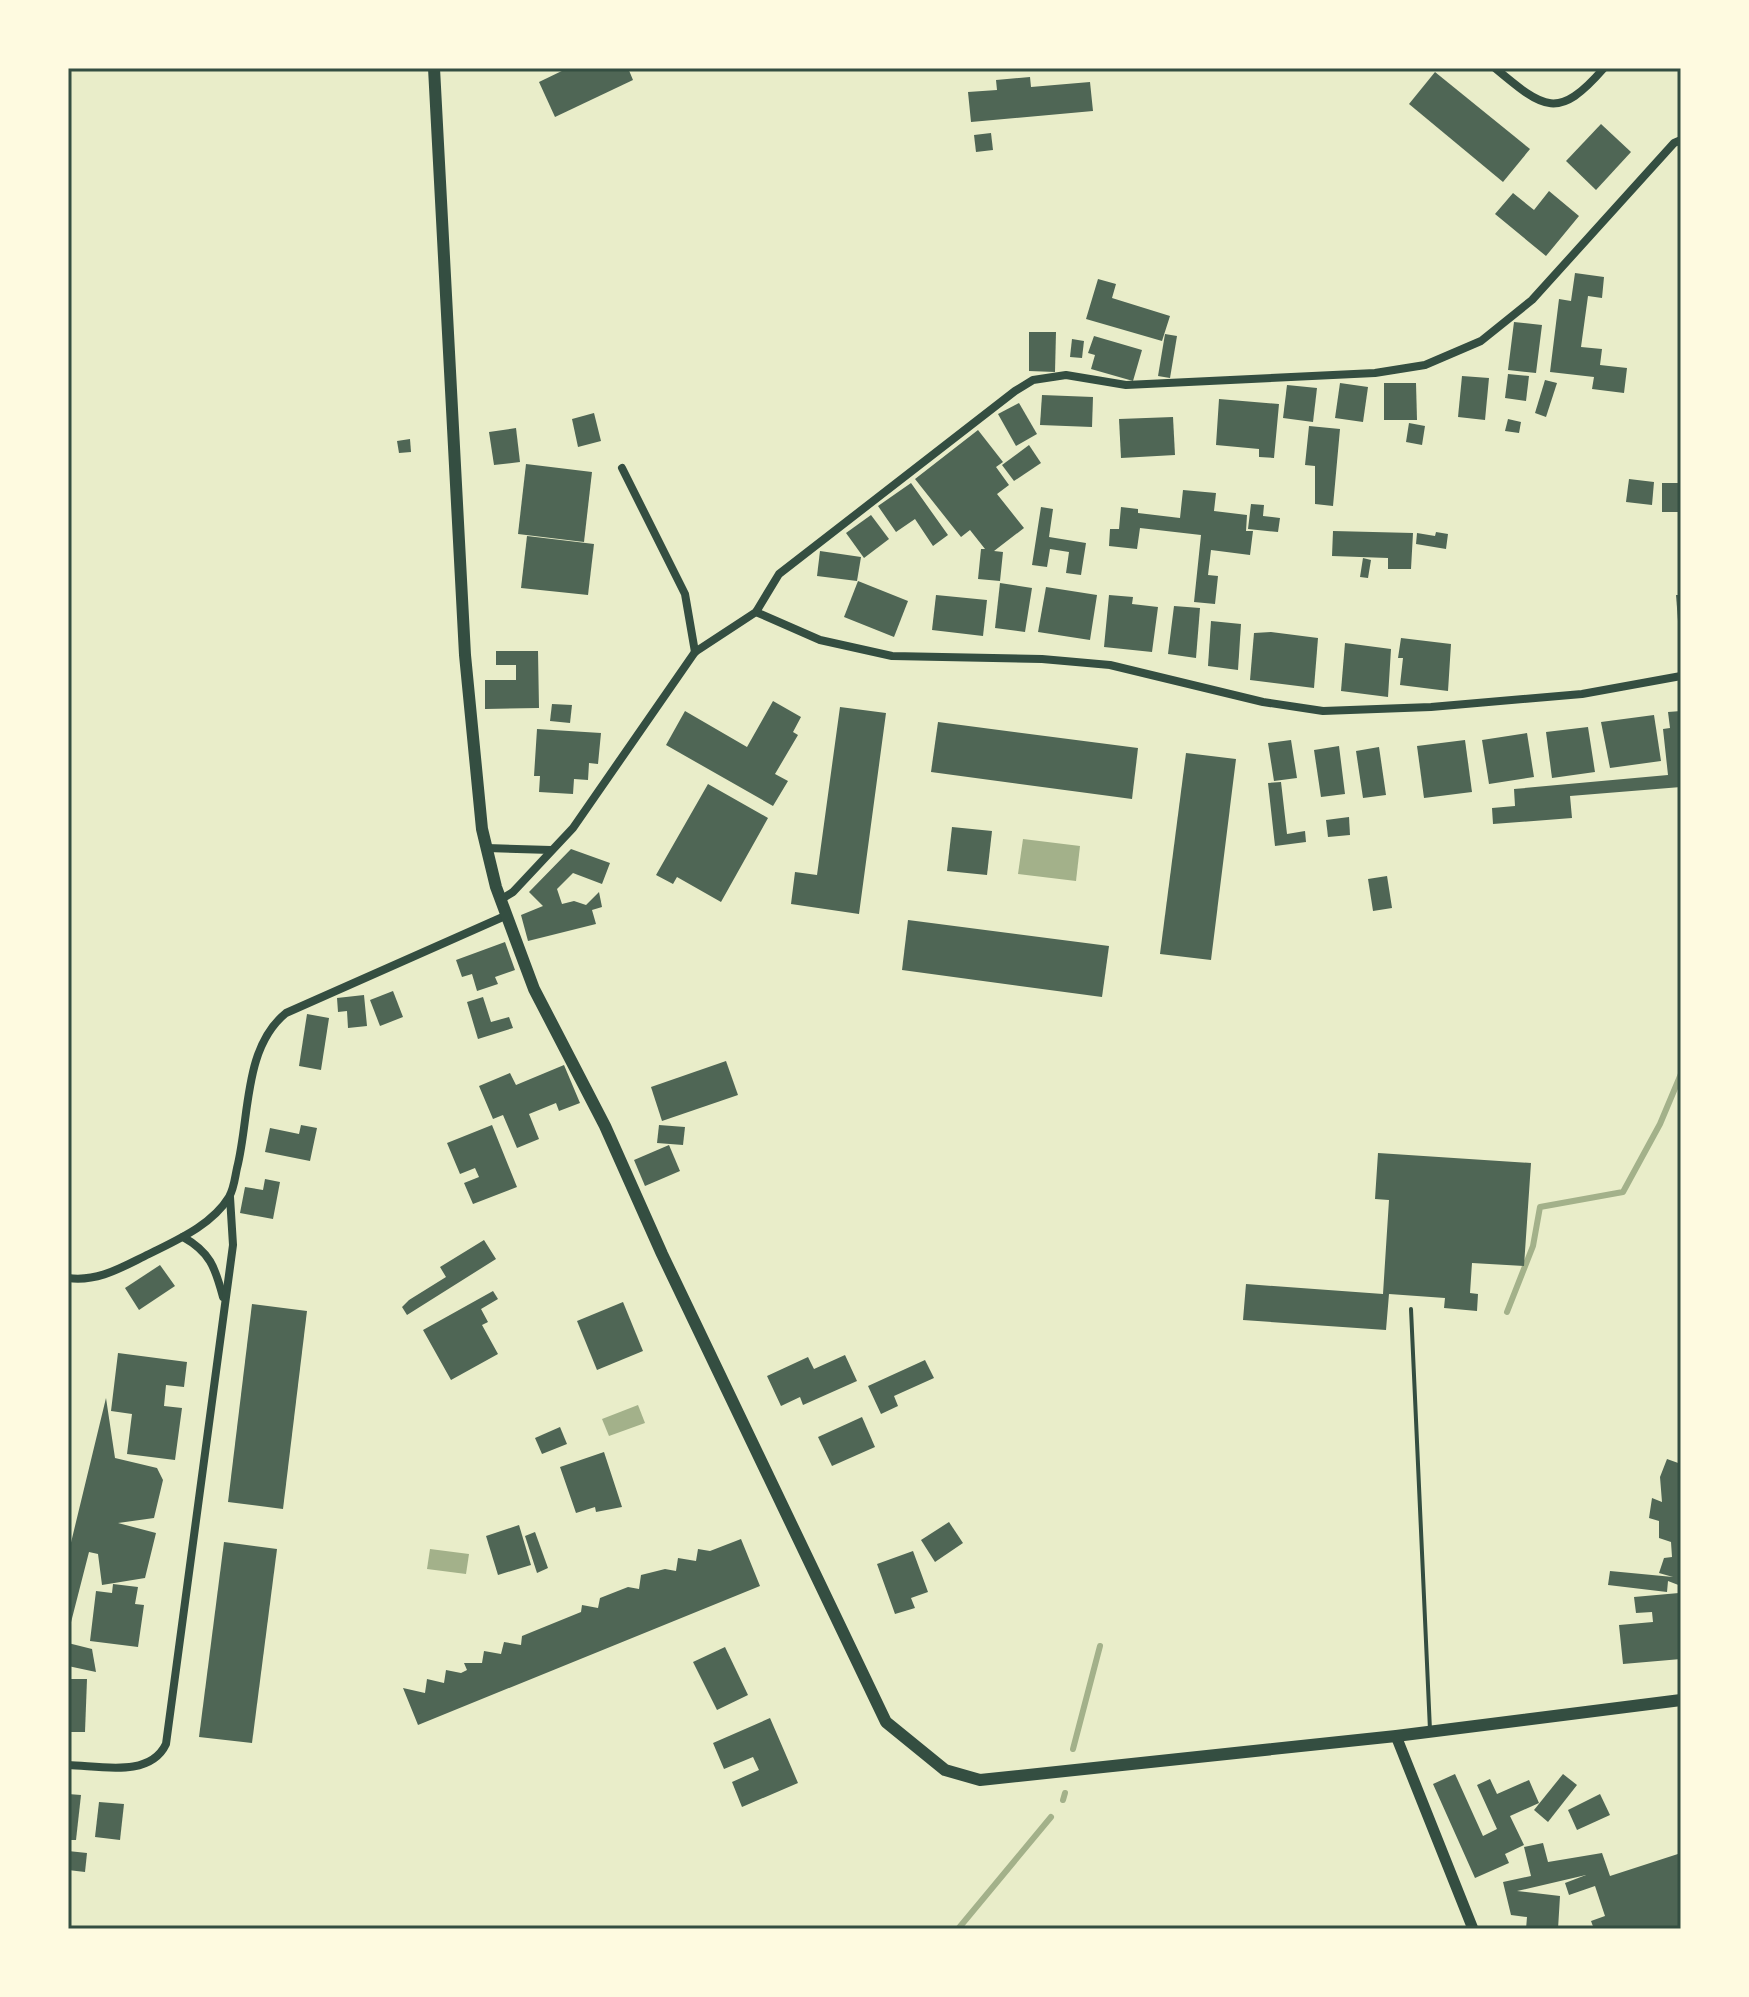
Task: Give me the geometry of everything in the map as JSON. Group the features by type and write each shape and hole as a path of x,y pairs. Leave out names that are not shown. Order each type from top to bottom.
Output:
{"main road":[{"path":"434,68 465,655 475,775 487,848 500,900 534,989 605,1126 662,1254 886,1722 912,1747 945,1770 980,1780 1396,1736 1681,1700"}],"street":[{"path":"1495,68 1534,101 1561,104 1582,94 1604,68"},
{"path":"500,900 513,892 573,828 695,652 756,612 779,574 1033,380 1066,375 1126,385 1375,373 1425,365 1481,341 1532,300 1674,143 1681,140"},
{"path":"622,468 685,594 695,652"},
{"path":"756,612 820,640 892,656 1042,659 1110,665 1249,699 1323,711 1431,707 1582,694 1681,676"},
{"path":"487,848 551,850"},
{"path":"68,1765 144,1766 160,1756 166,1744 233,1245 230,1197 260,1043 273,1024 286,1013 505,916"},
{"path":"68,1278 109,1274 183,1237 210,1218 230,1197"},
{"path":"183,1237 202,1248 214,1262 225,1302"},
{"path":"1396,1736 1473,1929"}],"lane":[{"path":"1411,1309 1430,1732"}],"shaded area":[{"path":"1023,839 1080,846 1076,881 1018,874"},
{"path":"638,1405 645,1423 609,1436 602,1419"},
{"path":"430,1549 469,1554 466,1574 427,1569"}],"building":[{"path":"568,68 628,68 633,80 555,117 539,82"},
{"path":"1435,72 1530,149 1503,182 1409,104"},
{"path":"1030,77 1031,87 1090,82 1093,111 971,122 968,92 997,90 996,80"},
{"path":"1601,124 1631,152 1596,190 1566,161"},
{"path":"991,133 993,150 976,152 974,135"},
{"path":"1549,191 1579,216 1546,256 1495,214 1513,193 1534,210"},
{"path":"1575,273 1604,277 1602,298 1588,296 1581,347 1602,349 1600,365 1627,368 1624,393 1592,389 1594,377 1550,372 1559,299 1571,301"},
{"path":"1098,279 1116,284 1112,298 1170,316 1162,341 1086,319"},
{"path":"1514,322 1542,325 1536,373 1508,370"},
{"path":"1029,332 1056,332 1055,372 1029,371"},
{"path":"1165,334 1177,336 1170,378 1158,376"},
{"path":"1094,336 1142,350 1133,381 1091,369 1095,355 1088,353"},
{"path":"1072,339 1084,341 1082,358 1070,357"},
{"path":"1508,374 1529,376 1526,401 1505,398"},
{"path":"1462,376 1489,378 1485,420 1458,417"},
{"path":"1545,380 1557,383 1546,417 1535,413"},
{"path":"1340,383 1368,387 1363,422 1335,418"},
{"path":"1384,383 1416,383 1417,420 1384,420"},
{"path":"1287,385 1317,388 1313,422 1283,418"},
{"path":"1042,395 1093,397 1092,427 1040,425"},
{"path":"1219,399 1279,404 1274,458 1259,457 1259,449 1216,445"},
{"path":"1019,403 1037,434 1016,446 998,414"},
{"path":"594,413 601,441 578,447 572,419"},
{"path":"1173,417 1175,455 1121,458 1119,419"},
{"path":"1508,419 1521,422 1519,433 1505,431"},
{"path":"1409,423 1425,426 1422,445 1406,442"},
{"path":"1309,426 1340,429 1333,506 1315,504 1315,466 1305,465"},
{"path":"516,428 520,462 494,465 489,432"},
{"path":"978,430 1003,462 996,467 1009,485 997,494 1024,528 994,551 1003,552 1000,581 978,579 981,549 985,549 970,530 961,537 915,479"},
{"path":"410,439 411,452 399,453 397,441"},
{"path":"1029,445 1041,463 1014,481 1002,465"},
{"path":"526,464 592,472 584,542 518,534"},
{"path":"1629,479 1654,482 1652,505 1626,502"},
{"path":"911,483 948,535 933,546 915,519 896,532 878,506"},
{"path":"1662,483 1681,483 1681,512 1662,512"},
{"path":"1183,490 1216,493 1214,511 1247,515 1246,531 1253,531 1250,555 1211,550 1208,575 1218,576 1215,604 1194,602 1201,535 1140,528 1137,549 1109,546 1110,529 1119,529 1121,507 1138,509 1138,513 1180,518"},
{"path":"1251,504 1264,505 1263,516 1280,518 1278,532 1248,529"},
{"path":"1041,507 1053,509 1049,537 1086,543 1081,575 1066,573 1069,552 1050,549 1047,567 1032,565"},
{"path":"871,515 889,539 864,558 846,533"},
{"path":"1333,531 1413,533 1411,569 1388,569 1388,558 1332,556"},
{"path":"1436,532 1448,534 1446,549 1416,544 1417,533 1435,536"},
{"path":"527,536 594,544 588,595 521,588"},
{"path":"820,551 861,557 857,581 817,576"},
{"path":"1363,558 1371,560 1368,578 1360,577"},
{"path":"858,581 908,601 894,637 844,617"},
{"path":"1000,583 1032,588 1025,632 995,628"},
{"path":"1046,587 1097,595 1090,640 1038,632"},
{"path":"936,595 987,600 983,636 932,630"},
{"path":"1109,595 1133,597 1132,604 1158,607 1152,652 1104,647"},
{"path":"1676,595 1681,595 1681,621 1678,621"},
{"path":"1174,606 1200,608 1196,658 1168,654"},
{"path":"1211,621 1241,624 1238,670 1208,666"},
{"path":"1254,633 1318,638 1314,688 1250,680"},
{"path":"1401,638 1451,644 1448,691 1400,685 1403,658 1398,658"},
{"path":"1345,643 1391,649 1388,697 1341,691"},
{"path":"496,651 538,651 539,708 485,709 485,680 516,680 516,665 496,665"},
{"path":"773,701 801,717 793,732 798,735 775,774 788,781 773,806 666,745 685,711 747,747"},
{"path":"552,704 572,705 570,723 550,721"},
{"path":"840,707 886,713 859,914 791,904 795,872 817,875"},
{"path":"1681,711 1681,787 1570,796 1572,818 1493,824 1492,808 1515,806 1514,789 1668,775 1663,729 1670,728 1668,712"},
{"path":"1654,715 1661,761 1610,768 1601,722"},
{"path":"938,722 1138,748 1132,799 931,772"},
{"path":"1588,727 1595,772 1552,778 1546,732"},
{"path":"537,729 601,733 598,764 589,763 588,780 574,779 573,794 539,792 540,776 534,776"},
{"path":"1527,733 1534,777 1489,784 1482,740"},
{"path":"1291,740 1297,778 1274,781 1268,743"},
{"path":"1465,740 1472,792 1424,798 1417,746"},
{"path":"1339,746 1345,794 1321,797 1314,750"},
{"path":"1379,747 1386,795 1363,798 1356,751"},
{"path":"1186,753 1236,759 1211,960 1160,954"},
{"path":"1281,782 1287,834 1305,831 1306,842 1275,846 1268,783"},
{"path":"708,784 768,818 721,902 677,877 673,884 656,875"},
{"path":"1349,817 1350,835 1328,837 1326,820"},
{"path":"952,827 992,831 987,875 947,871"},
{"path":"571,849 610,863 602,884 573,873 557,889 562,904 574,901 586,905 599,892 602,907 592,910 596,924 528,941 521,915 543,906 529,892"},
{"path":"1387,876 1392,908 1373,911 1368,879"},
{"path":"908,920 1109,946 1102,997 902,970"},
{"path":"505,942 515,970 495,977 498,984 477,991 472,974 462,977 456,960"},
{"path":"393,991 403,1017 380,1026 370,1000"},
{"path":"364,995 367,1026 348,1028 347,1011 338,1012 337,998"},
{"path":"483,997 491,1022 509,1017 513,1028 478,1039 467,1002"},
{"path":"307,1014 329,1018 321,1070 299,1066"},
{"path":"726,1061 738,1095 662,1121 651,1087"},
{"path":"564,1065 580,1103 559,1111 556,1103 529,1114 539,1139 517,1148 503,1115 493,1119 479,1086 510,1073 516,1085"},
{"path":"301,1125 317,1128 310,1161 265,1152 270,1128 299,1134"},
{"path":"492,1125 517,1187 473,1204 464,1183 479,1177 475,1168 460,1174 447,1143"},
{"path":"659,1125 685,1127 683,1145 657,1143"},
{"path":"669,1145 680,1171 645,1186 634,1160"},
{"path":"1378,1153 1531,1163 1524,1266 1472,1263 1470,1293 1478,1294 1477,1311 1444,1308 1445,1298 1389,1294 1386,1330 1243,1320 1246,1284 1383,1294 1389,1200 1375,1199"},
{"path":"265,1179 280,1182 273,1219 240,1213 245,1187 263,1190"},
{"path":"484,1240 496,1259 407,1315 402,1307 409,1300 446,1277 440,1267"},
{"path":"160,1265 175,1286 139,1310 125,1288"},
{"path":"493,1291 498,1299 481,1309 488,1322 482,1325 498,1354 451,1380 423,1330"},
{"path":"623,1302 643,1351 597,1370 577,1321"},
{"path":"252,1304 307,1311 283,1509 228,1502"},
{"path":"118,1353 187,1362 184,1387 166,1385 164,1406 182,1408 175,1460 127,1454 132,1414 111,1411"},
{"path":"845,1355 857,1381 803,1405 800,1397 781,1406 767,1376 808,1357 814,1369"},
{"path":"925,1360 934,1378 894,1396 898,1406 881,1414 868,1386"},
{"path":"106,1398 115,1458 157,1468 163,1480 154,1518 118,1523 156,1533 145,1578 102,1585 98,1554 89,1552 68,1634 68,1555"},
{"path":"862,1417 875,1447 832,1466 818,1437"},
{"path":"560,1427 567,1444 542,1454 535,1438"},
{"path":"604,1452 622,1507 596,1512 595,1507 576,1513 560,1467"},
{"path":"1667,1459 1681,1464 1681,1586 1668,1581 1667,1592 1608,1585 1610,1571 1673,1577 1659,1573 1664,1558 1672,1557 1671,1542 1659,1538 1659,1521 1649,1518 1652,1498 1662,1502 1660,1477"},
{"path":"949,1522 963,1543 935,1562 921,1540"},
{"path":"519,1525 531,1565 498,1575 486,1536"},
{"path":"535,1532 548,1568 537,1573 525,1536"},
{"path":"741,1539 760,1586 418,1725 403,1688 425,1693 427,1679 444,1683 446,1670 461,1673 467,1670 464,1663 482,1663 484,1651 501,1654 504,1642 521,1645 522,1636 581,1612 582,1605 598,1608 600,1598 628,1587 639,1589 641,1575 665,1569 676,1571 678,1558 696,1561 698,1549 710,1551"},
{"path":"224,1542 277,1549 252,1743 199,1737"},
{"path":"913,1551 928,1592 911,1598 915,1608 895,1614 877,1564"},
{"path":"113,1584 138,1587 135,1604 144,1605 138,1647 90,1641 96,1591 112,1593"},
{"path":"1679,1593 1681,1659 1623,1664 1619,1625 1653,1622 1652,1612 1636,1613 1634,1597"},
{"path":"68,1643 92,1649 96,1672 68,1666"},
{"path":"725,1647 748,1695 717,1710 693,1662"},
{"path":"68,1679 87,1679 85,1732 68,1732"},
{"path":"770,1718 798,1783 742,1807 732,1782 759,1770 753,1757 724,1769 713,1743"},
{"path":"1455,1774 1483,1836 1497,1829 1477,1785 1490,1779 1497,1794 1529,1780 1539,1803 1510,1816 1524,1845 1505,1854 1509,1863 1475,1878 1433,1784"},
{"path":"1563,1774 1577,1785 1548,1822 1534,1810"},
{"path":"68,1794 81,1795 76,1840 68,1840"},
{"path":"1600,1794 1610,1815 1577,1830 1568,1810"},
{"path":"99,1802 124,1804 120,1840 95,1837"},
{"path":"1543,1843 1548,1862 1602,1853 1610,1876 1681,1853 1681,1929 1594,1929 1591,1921 1605,1916 1595,1886 1569,1895 1565,1883 1586,1875 1517,1891 1560,1896 1558,1929 1526,1929 1527,1917 1511,1915 1503,1882 1531,1876 1524,1847"},
{"path":"68,1851 87,1853 85,1872 68,1870"}],"waterway":[{"path":"1507,1312 1533,1246 1540,1207 1623,1192 1660,1124 1681,1074"},
{"path":"1073,1749 1100,1646"},
{"path":"1063,1800 1065,1793"},
{"path":"958,1929 1051,1817"}]}
